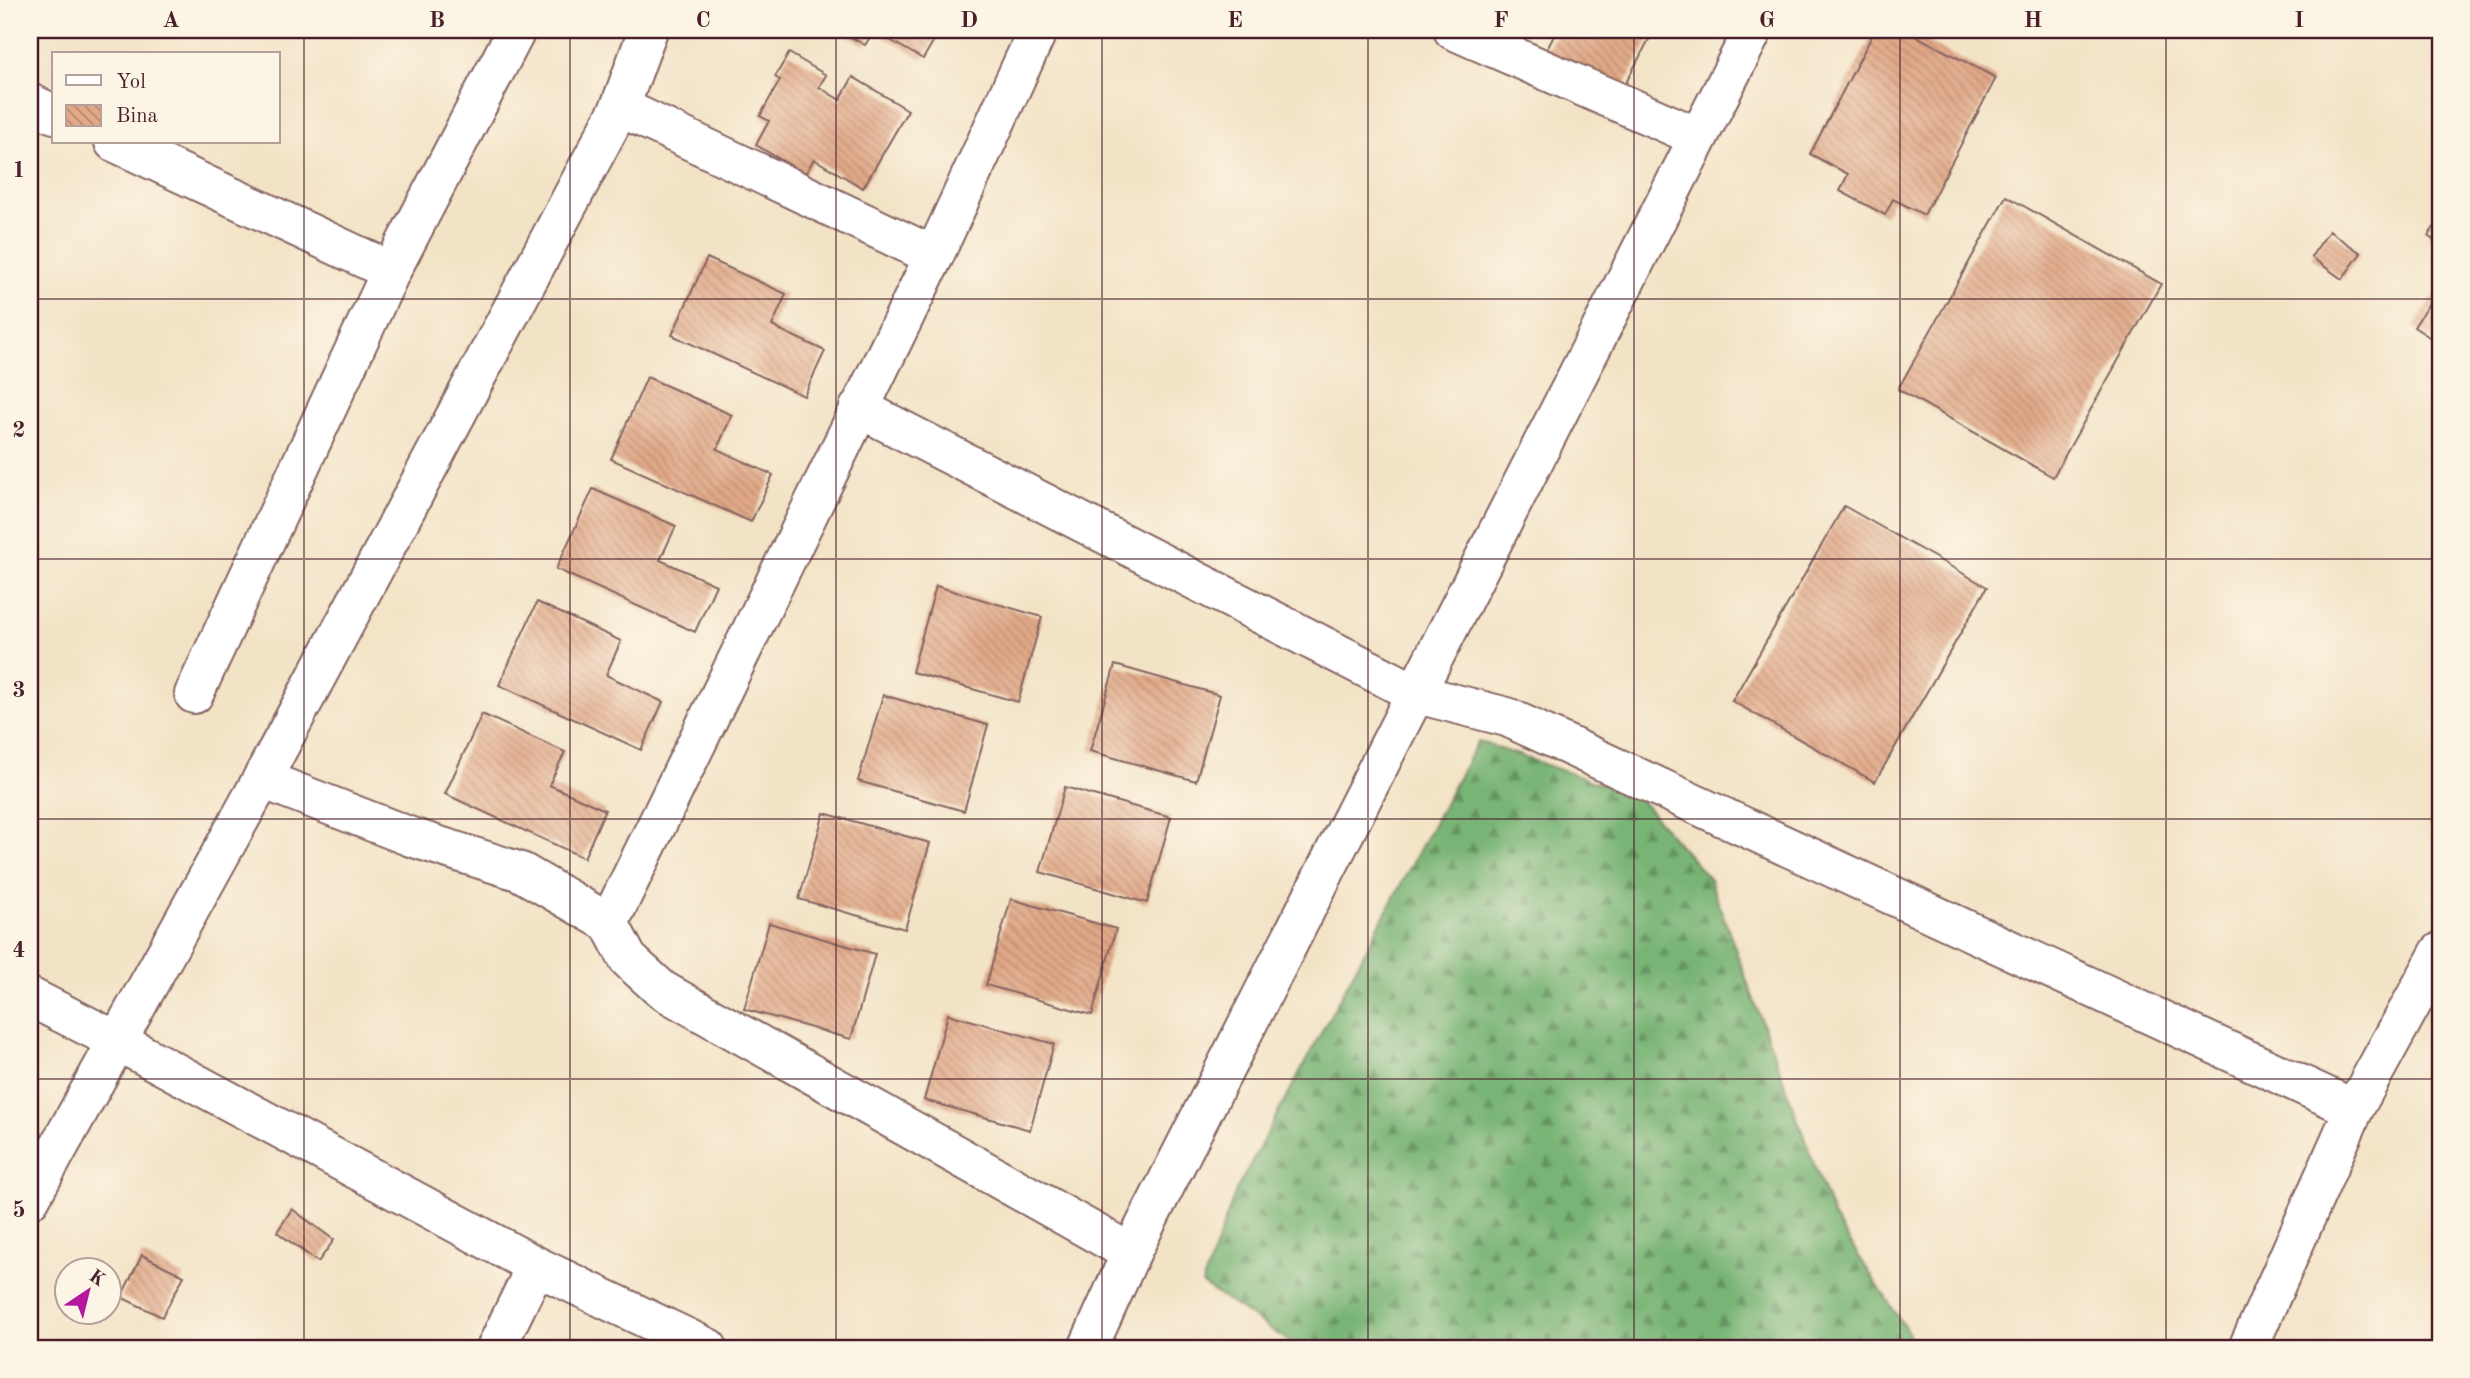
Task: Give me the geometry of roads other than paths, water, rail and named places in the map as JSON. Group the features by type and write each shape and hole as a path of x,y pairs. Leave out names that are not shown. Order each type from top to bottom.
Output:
{"street":[{"path":"30,1199 262,779 620,107 648,30"},
{"path":"609,923 934,256 1038,30"},
{"path":"1453,30 1698,137"},
{"path":"1088,1348 1131,1253 1753,30"},
{"path":"194,694 391,271 515,33"},
{"path":"30,103 52,113"},
{"path":"620,107 934,256"},
{"path":"118,144 391,271"},
{"path":"859,408 1417,694 1507,717 2354,1109"},
{"path":"262,779 411,837 521,872 609,923 628,959 662,990 1131,1253"},
{"path":"2248,1348 2354,1109 2440,952"},
{"path":"30,997 536,1266 708,1348"},
{"path":"496,1348 536,1266"}]}
